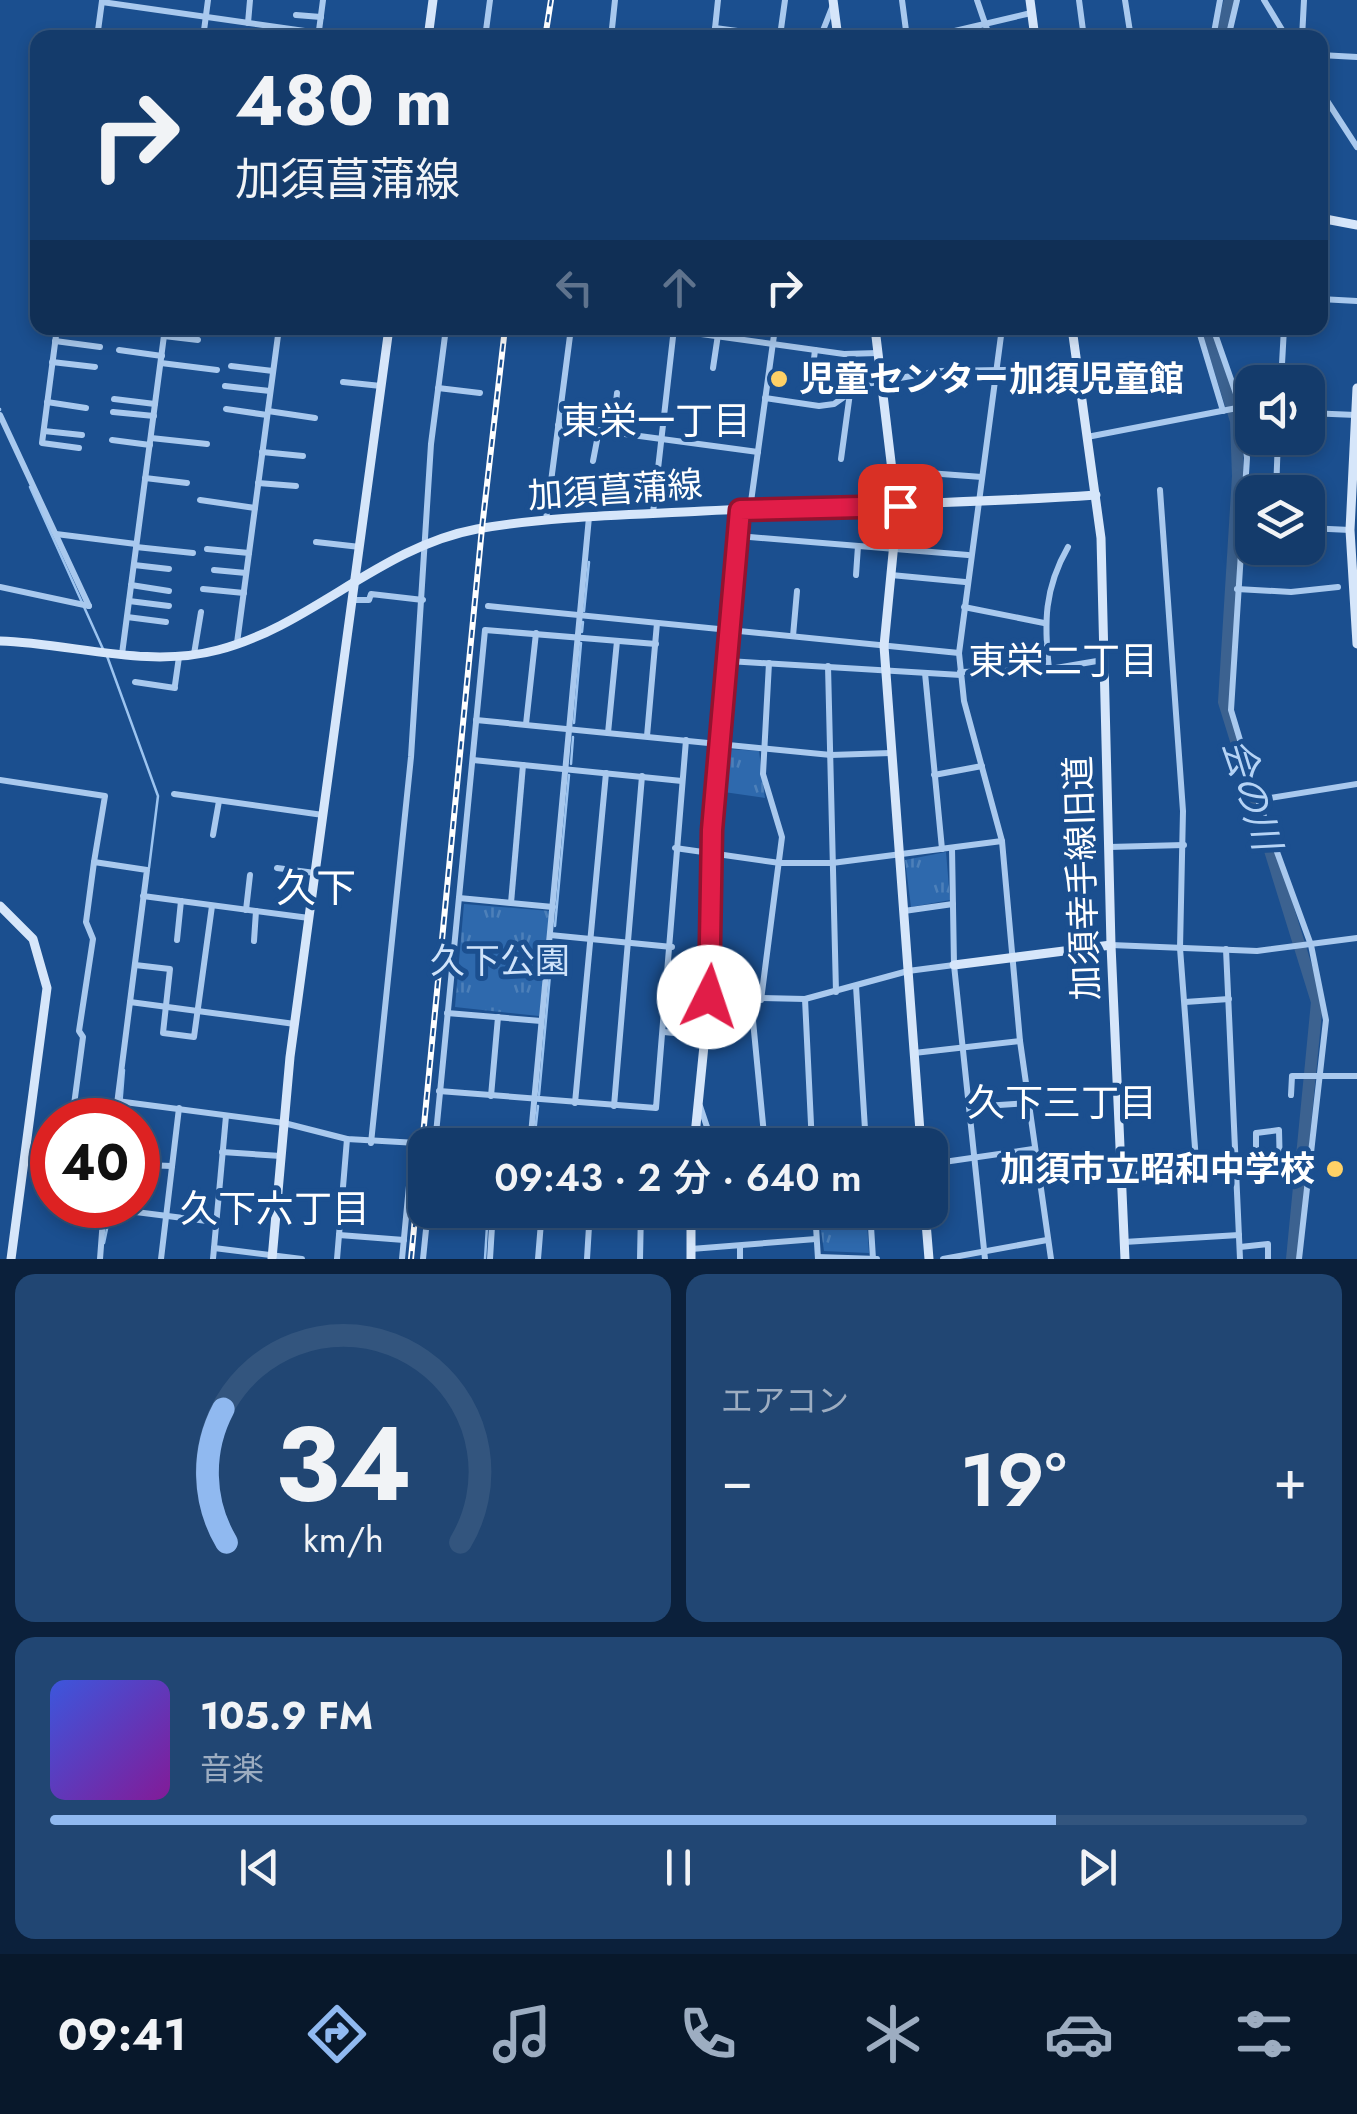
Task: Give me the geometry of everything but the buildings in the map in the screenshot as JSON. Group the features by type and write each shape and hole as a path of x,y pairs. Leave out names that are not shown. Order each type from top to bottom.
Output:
{"street":[{"path":"205,30 208,0"},
{"path":"248,23 250,0"},
{"path":"320,30 323,0"},
{"path":"429,30 433,0"},
{"path":"486,30 490,0"},
{"path":"612,30 615,0"},
{"path":"718,0 715,28 731,30"},
{"path":"781,30 785,0"},
{"path":"902,0 906,30"},
{"path":"977,0 987,30"},
{"path":"1030,0 1034,30"},
{"path":"1079,0 1083,30"},
{"path":"1125,0 1130,30"},
{"path":"1214,30 1220,0"},
{"path":"1230,30 1237,0"},
{"path":"1264,0 1282,30"},
{"path":"1302,30 1304,0"},
{"path":"98,30 102,1 277,30"},
{"path":"823,30 833,2"},
{"path":"833,2 837,30"},
{"path":"959,30 1032,13"},
{"path":"296,15 321,18"},
{"path":"1328,55 1357,57"},
{"path":"1328,102 1357,147"},
{"path":"1328,219 1357,224"},
{"path":"1328,300 1357,301"},
{"path":"56,335 42,444 79,448"},
{"path":"122,654 165,335"},
{"path":"177,335 198,340"},
{"path":"237,644 278,335"},
{"path":"272,1257 295,1024 388,335"},
{"path":"372,1143 445,335"},
{"path":"546,520 570,335"},
{"path":"653,513 673,335"},
{"path":"713,368 718,335"},
{"path":"732,335 815,350 878,353"},
{"path":"695,1128 709,997 711,851 738,536 758,452 775,335"},
{"path":"875,335 896,506 884,646 919,1128"},
{"path":"1001,335 968,555 958,654 1002,841 1020,1040 1050,1259"},
{"path":"1073,335 1096,495"},
{"path":"1200,335 1226,410"},
{"path":"1215,335 1235,396"},
{"path":"1282,365 1284,335"},
{"path":"55,341 100,347"},
{"path":"119,350 217,370"},
{"path":"812,376 815,350"},
{"path":"52,362 95,367"},
{"path":"231,366 273,371"},
{"path":"765,398 818,406 834,404 850,392 881,381 996,368 1077,369"},
{"path":"343,382 381,386"},
{"path":"225,386 270,391"},
{"path":"438,388 480,393"},
{"path":"1357,388 1348,586 1357,644"},
{"path":"841,459 850,392"},
{"path":"613,432 618,393"},
{"path":"114,399 155,404"},
{"path":"47,402 86,408"},
{"path":"226,409 315,418"},
{"path":"1087,437 1235,409"},
{"path":"113,412 154,416"},
{"path":"1325,413 1356,415"},
{"path":"0,416 89,606 0,587"},
{"path":"558,424 758,452"},
{"path":"594,460 599,430"},
{"path":"44,431 82,435"},
{"path":"112,440 207,444"},
{"path":"262,452 303,456"},
{"path":"1246,455 1231,710 1309,946 1326,1020 1298,1259"},
{"path":"928,473 982,478"},
{"path":"145,478 187,483"},
{"path":"258,482 296,486"},
{"path":"1160,490 1184,845 1180,948 1197,1174"},
{"name":"加須菖蒲線","path":"0,641 122,654 194,656 237,644 427,542 482,528 589,516 976,503 1096,495"},
{"name":"加須幸手線旧道","path":"1096,495 1126,1259"},
{"path":"200,500 255,508"},
{"path":"532,1128 589,516"},
{"path":"1325,529 1350,530"},
{"path":"56,534 193,552"},
{"path":"738,536 968,555"},
{"path":"316,542 360,547"},
{"path":"856,575 858,546"},
{"path":"1049,669 1044,623 1048,587 1068,547"},
{"path":"207,548 249,553"},
{"path":"134,565 170,569"},
{"path":"214,570 246,573"},
{"path":"891,575 965,582"},
{"path":"131,585 169,591"},
{"path":"1238,589 1292,592 1348,586"},
{"path":"202,589 244,593"},
{"path":"793,636 797,591"},
{"path":"353,600 369,600 371,594 422,600"},
{"path":"129,601 169,606"},
{"path":"488,606 958,654"},
{"path":"964,607 1044,623"},
{"path":"194,656 201,612"},
{"path":"127,617 166,622"},
{"path":"648,736 657,623"},
{"path":"436,1128 485,630 656,644"},
{"path":"526,724 536,634"},
{"path":"608,733 617,641"},
{"path":"135,682 175,686 179,657"},
{"path":"728,661 960,674 1049,669 1103,660"},
{"path":"761,1000 781,832 764,778 769,663"},
{"path":"828,666 836,863 836,992"},
{"path":"925,673 942,849"},
{"path":"476,720 764,750 831,755 892,752"},
{"path":"439,1092 656,1108 672,946 674,848 686,740"},
{"path":"472,760 682,780"},
{"path":"512,903 523,765"},
{"path":"934,775 982,766"},
{"path":"575,1102 606,773"},
{"path":"614,1106 642,776"},
{"path":"0,780 105,796 86,922 92,939 78,1031 83,1037 75,1098"},
{"path":"1258,800 1357,784"},
{"path":"174,794 323,816"},
{"path":"213,834 219,801"},
{"path":"674,848 780,863 836,863 1002,841"},
{"path":"1109,847 1184,845"},
{"path":"952,848 954,965 985,1255"},
{"path":"94,862 148,870 117,1098"},
{"path":"277,868 315,873"},
{"path":"246,910 250,875"},
{"path":"144,896 309,918"},
{"path":"459,898 553,907"},
{"path":"178,940 181,902"},
{"path":"904,910 953,904"},
{"path":"0,906 33,938 47,988 11,1254 0,1248"},
{"path":"134,965 170,969 163,1033 194,1037 212,906"},
{"path":"254,940 256,912"},
{"path":"550,935 672,946"},
{"path":"709,997 805,999 908,971 1068,947 1292,948 1357,938"},
{"path":"1226,949 1240,1259"},
{"path":"856,986 865,1128"},
{"path":"805,999 811,1128"},
{"path":"1186,1002 1228,999"},
{"path":"751,1000 763,1128"},
{"path":"130,1002 295,1024"},
{"path":"447,1012 541,1021"},
{"path":"491,1096 498,1017"},
{"path":"664,1032 704,1036"},
{"path":"914,1053 1020,1040"},
{"path":"1291,1095 1292,1076 1357,1076"},
{"path":"697,1100 706,1128"},
{"path":"970,1107 1028,1104"},
{"path":"160,1106 284,1123 346,1140 408,1144"},
{"path":"161,1259 179,1108"},
{"path":"213,1259 226,1116"},
{"path":"1256,1172 1256,1133 1279,1130 1280,1171"},
{"path":"338,1259 346,1140"},
{"path":"948,1162 1034,1150"},
{"path":"222,1152 281,1156"},
{"path":"160,1165 172,1166"},
{"path":"1120,1174 1310,1170"},
{"path":"402,1259 408,1197"},
{"path":"160,1216 214,1222"},
{"path":"100,1259 102,1228"},
{"path":"423,1259 426,1228"},
{"path":"490,1259 492,1228"},
{"path":"538,1259 541,1228"},
{"path":"587,1259 589,1228"},
{"path":"640,1259 641,1228"},
{"path":"692,1228 691,1254 816,1238"},
{"path":"816,1228 818,1258 874,1259 871,1228"},
{"path":"926,1228 929,1259"},
{"path":"339,1235 404,1240"},
{"path":"1124,1242 1239,1235"},
{"path":"943,1259 985,1255 1047,1240"},
{"path":"1240,1247 1268,1244 1268,1259"},
{"path":"214,1248 302,1259"},
{"path":"740,1248 740,1259"}],"green space":[{"path":"726,749 759,751 765,798 724,792"},
{"path":"946,852 950,900 911,907 905,860"},
{"name":"久下公園","path":"464,904 550,911 539,1016 455,1007"},
{"path":"821,1228 867,1228 869,1253 824,1251"}],"waterway":[{"name":"会の川","path":"1222,30 1230,0"},
{"name":"会の川","path":"1209,335 1236,421 1238,476 1224,702 1317,1002 1292,1259"},
{"path":"30,487 103,649"},
{"path":"584,611 589,562"},
{"path":"582,632 583,622"},
{"path":"574,723 581,643"},
{"path":"107,656 158,796 149,868"},
{"path":"571,764 573,737"},
{"path":"555,926 569,775"},
{"path":"539,1095 553,942"},
{"path":"122,1098 124,1070"},
{"path":"536,1128 538,1106"},
{"path":"104,1243 107,1228"},
{"path":"485,1259 487,1228"}],"railway":[{"path":"546,30 551,0"},
{"path":"411,1259 504,335"}],"place":[{"name":"児童センター加須児童館","path":"779,379"},
{"name":"加須市立昭和中学校","path":"1335,1169"}],"district":[{"name":"東栄一丁目","path":"656,420"},
{"name":"東栄二丁目","path":"1063,660"},
{"name":"久下","path":"316,888"},
{"name":"久下三丁目","path":"1062,1102"},
{"name":"久下六丁目","path":"275,1208"}],"route":[{"path":"709,997 714,794 740,510 900,506"}]}
